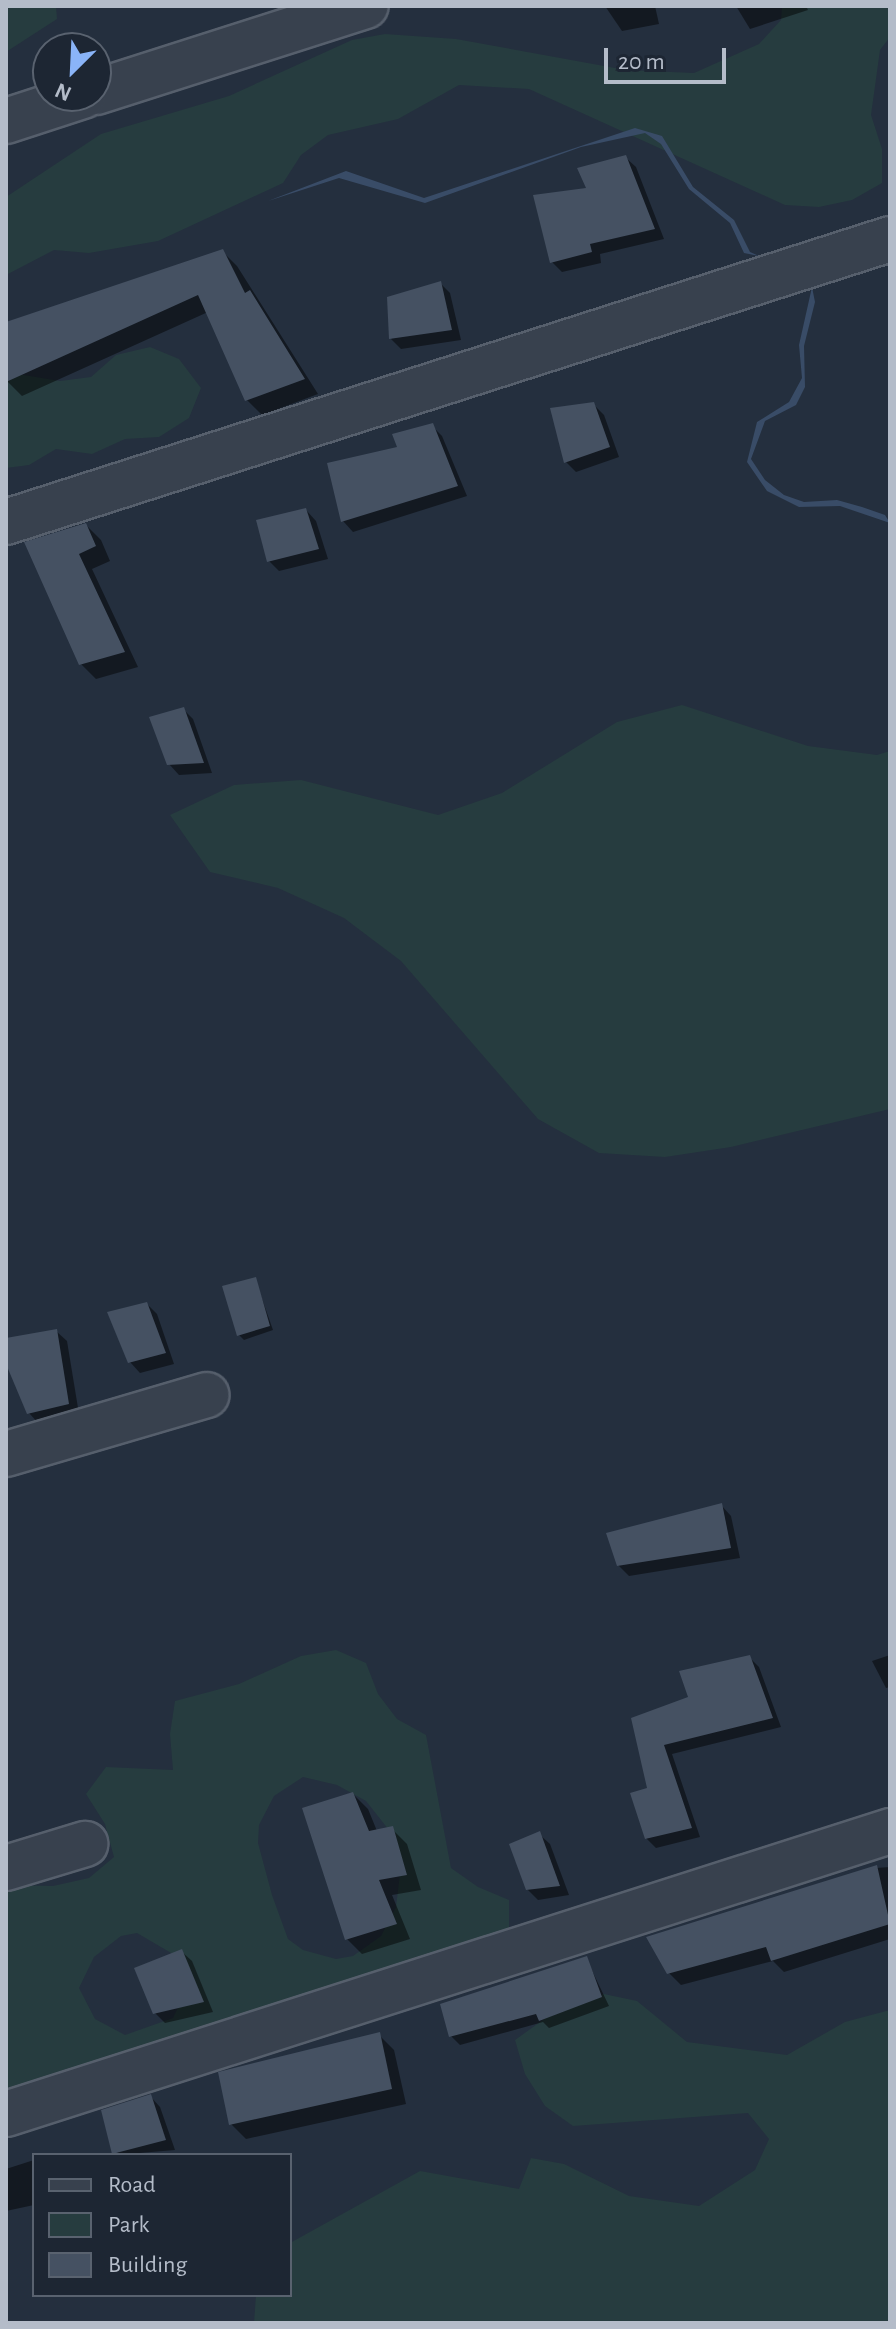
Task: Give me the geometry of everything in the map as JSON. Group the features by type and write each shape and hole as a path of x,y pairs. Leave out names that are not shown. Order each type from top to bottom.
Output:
{"street":[{"path":"112,87 366,6"},
{"path":"6,121 34,112"},
{"path":"6,522 890,239"},
{"path":"6,1454 207,1395"},
{"path":"6,2114 890,1831"},
{"path":"6,1868 85,1844"}],"green space":[{"path":"6,6 56,6 57,19 32,32 32,35 6,52"},
{"path":"782,6 890,6 890,37 880,50 871,115 882,149 882,183 852,200 819,207 785,205 529,89 459,85 398,119 328,135 301,155 283,183 158,241 89,253 54,250 6,275 6,197 101,134 229,96 352,40 385,34 456,39 626,70 694,73 759,44 781,20"},
{"path":"150,347 179,359 201,388 189,418 159,437 125,439 92,454 56,449 29,465 6,468 6,372 60,381 91,377 116,355"},
{"path":"682,705 808,746 877,755 890,751 890,1109 731,1147 665,1157 599,1153 538,1119 401,961 344,918 278,888 210,872 170,815 234,785 301,780 438,815 502,793 617,722"},
{"path":"336,1650 366,1663 378,1694 397,1719 426,1735 451,1868 478,1887 509,1900 509,1932 123,2067 57,2074 6,2103 6,1885 53,1886 89,1878 114,1857 105,1824 86,1794 106,1767 173,1770 170,1734 175,1701 239,1684 301,1656","holes":["303,1777 337,1785 366,1801 396,1839 400,1873 396,1907 381,1936 353,1956 336,1959 303,1950 288,1939 272,1895 258,1843 259,1825 274,1796","137,1933 178,1957 187,1988 173,2018 125,2035 95,2019 79,1988 94,1957 121,1936"]},
{"path":"604,1994 637,2001 687,2042 787,2055 845,2022 890,2010 890,2323 254,2323 256,2297 292,2297 292,2242 420,2171 519,2189 531,2158 564,2164 629,2196 699,2206 755,2170 769,2139 748,2113 573,2126 545,2106 525,2074 515,2040 568,2002"}],"water":[{"path":"635,128 662,136 693,187 734,220 750,252 759,256 744,253 730,223 689,189 661,144 645,133 581,147 425,203 339,178 268,201 346,171 424,198"},
{"path":"812,287 815,302 804,346 805,387 796,405 765,421 751,459 765,480 784,495 804,502 837,500 885,515 890,523 840,506 799,507 767,491 747,462 757,422 789,402 802,378 799,345"}],"building":[{"path":"626,155 655,229 590,244 592,252 550,263 533,195 586,188 577,168"},
{"path":"223,249 245,293 250,290 305,379 245,401 198,295 6,382 6,322"},
{"path":"441,281 452,330 389,339 387,297"},
{"path":"594,402 610,447 564,463 550,408"},
{"path":"433,423 458,486 341,522 327,463 397,447 392,434"},
{"path":"306,508 319,549 267,562 256,520"},
{"path":"86,523 96,546 79,554 125,652 79,665 24,542"},
{"path":"184,707 204,763 167,765 149,717"},
{"path":"256,1277 270,1326 237,1336 222,1286"},
{"path":"147,1302 166,1353 128,1363 107,1312"},
{"path":"57,1329 69,1404 27,1414 6,1364 6,1338"},
{"path":"722,1503 731,1548 617,1566 606,1533"},
{"path":"750,1655 773,1718 664,1745 692,1828 645,1839 630,1793 647,1788 631,1718 688,1697 679,1671"},
{"path":"353,1792 369,1831 393,1826 407,1875 379,1880 397,1924 345,1940 302,1808"},
{"path":"540,1831 560,1886 526,1890 509,1844"},
{"path":"877,1865 890,1924 771,1961 766,1947 667,1974 646,1937"},
{"path":"182,1949 204,2002 153,2014 134,1968"},
{"path":"587,1956 602,1997 539,2021 536,2014 449,2037 440,2004"},
{"path":"380,2032 392,2089 229,2125 218,2072"},
{"path":"151,2094 166,2140 112,2153 101,2110"}]}
